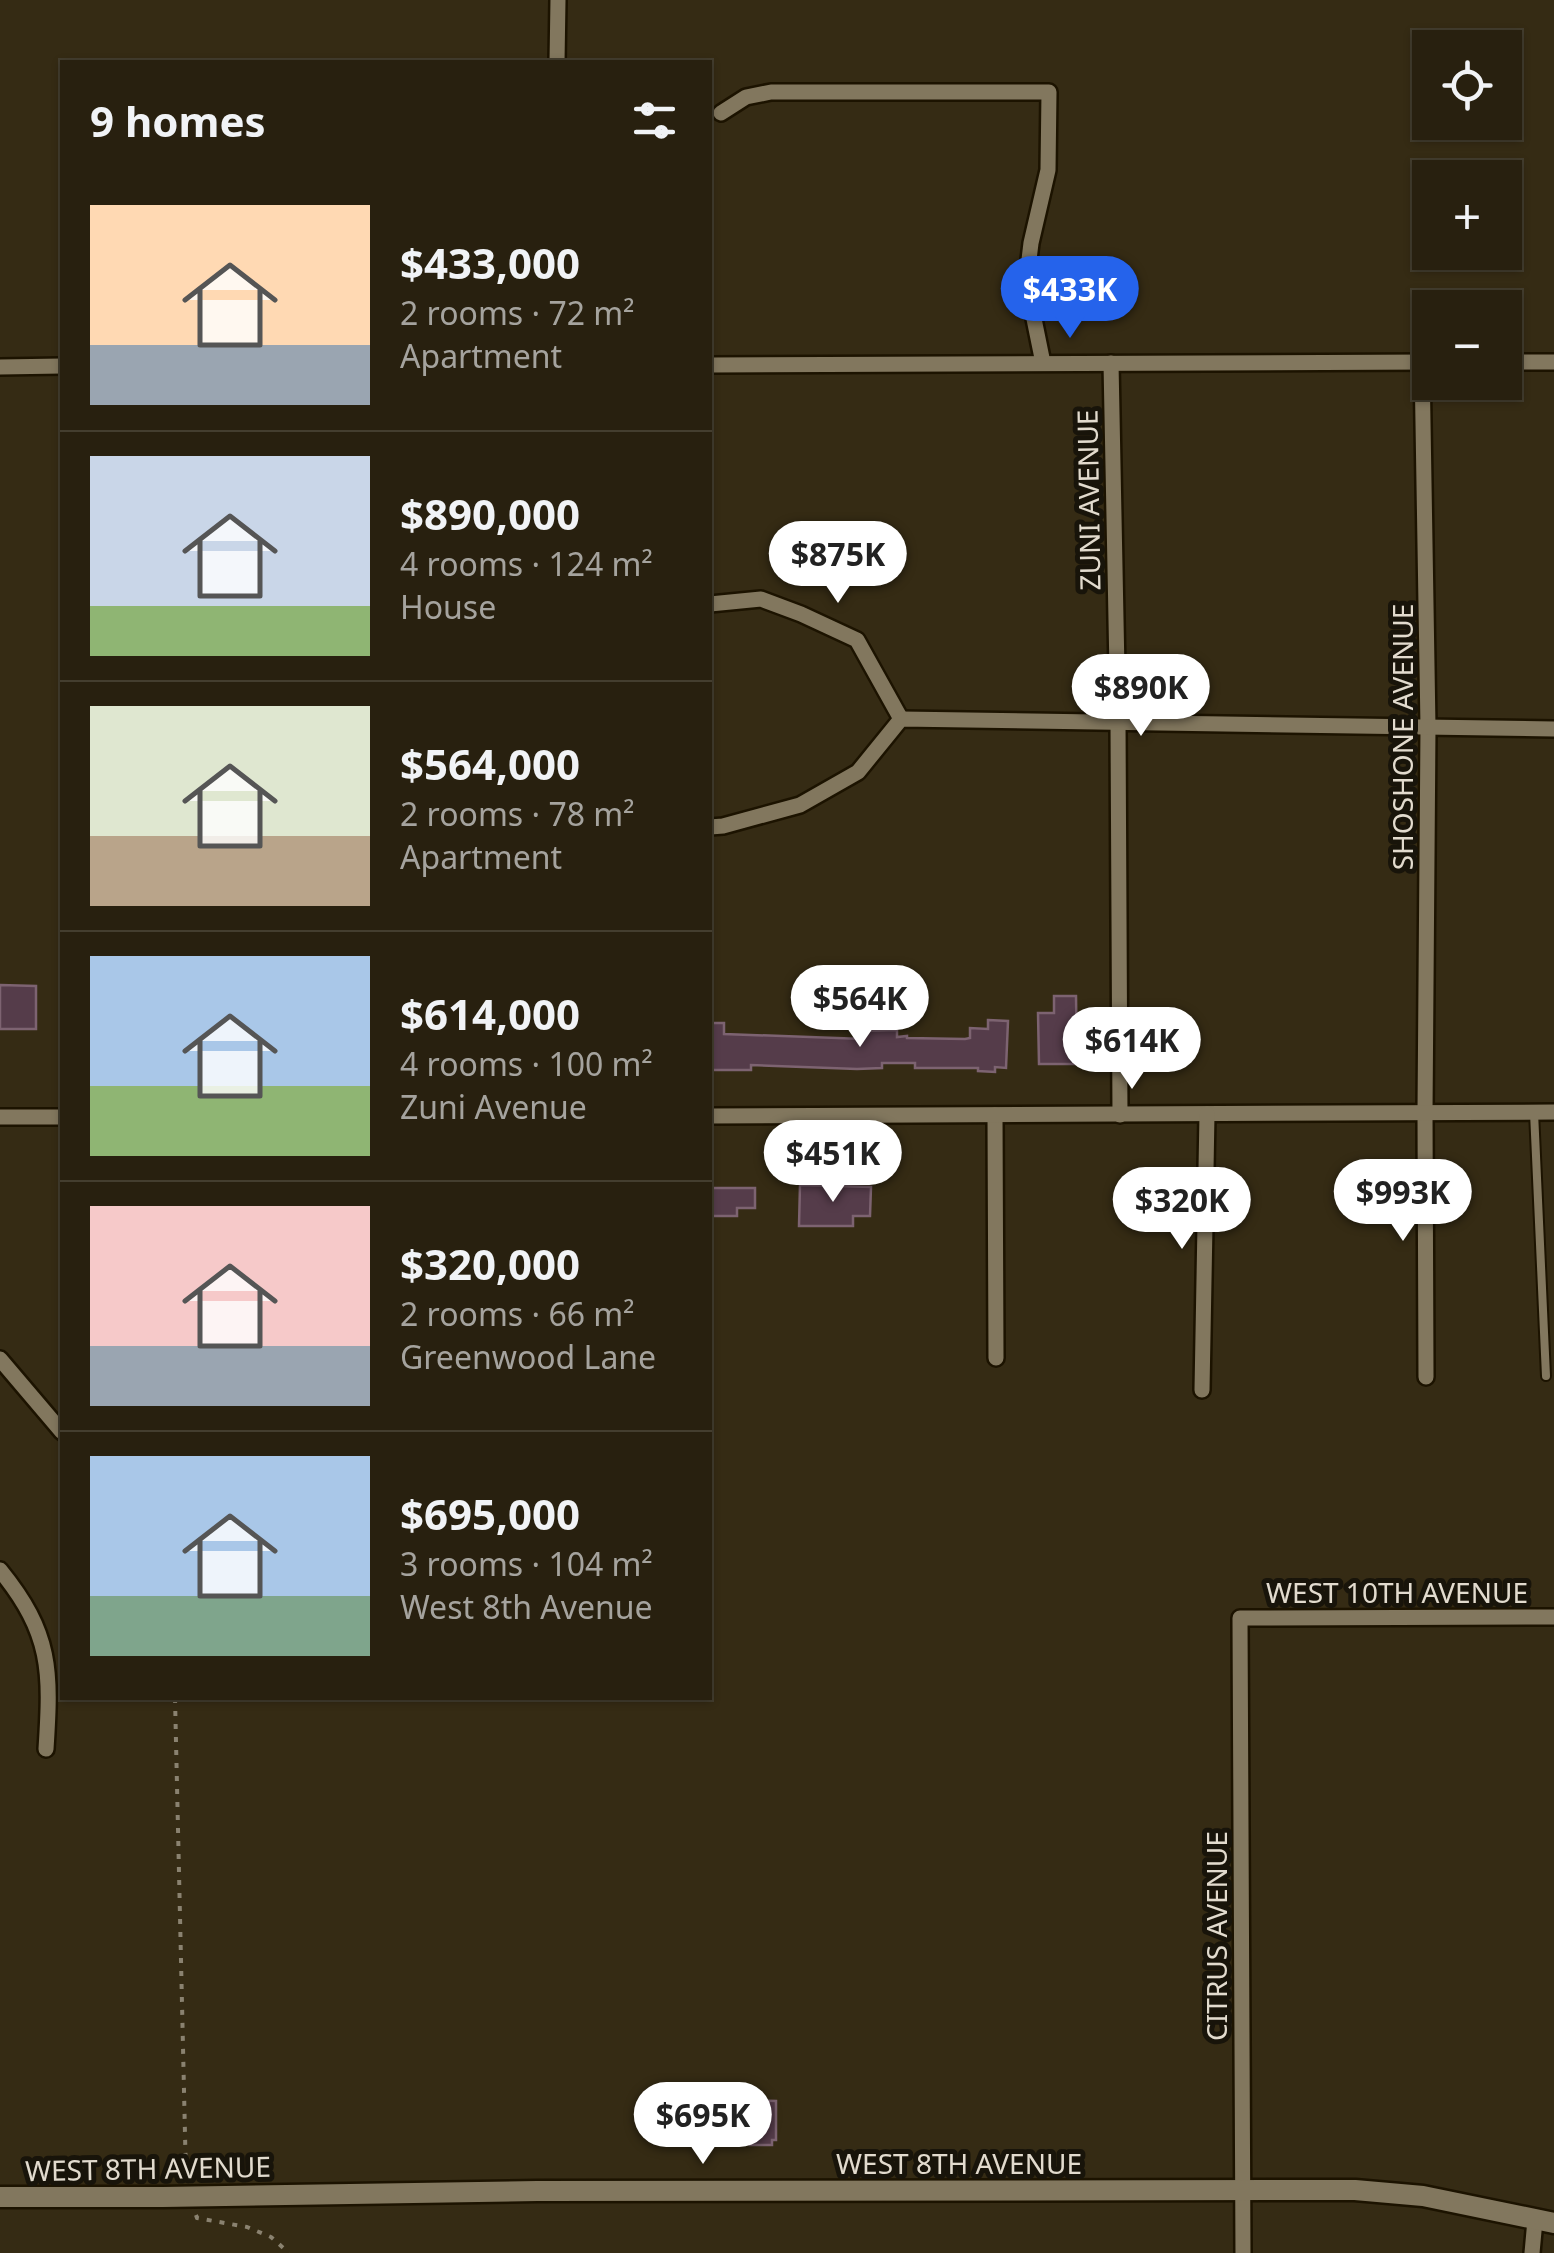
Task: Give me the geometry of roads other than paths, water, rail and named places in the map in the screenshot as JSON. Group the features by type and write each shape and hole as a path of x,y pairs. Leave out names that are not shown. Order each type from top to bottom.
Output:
{"street":[{"path":"557,60 558,0"},
{"path":"721,112 746,96 771,92 1048,92 1048,170 1028,268 1043,364"},
{"path":"712,365 1412,362"},
{"path":"1522,362 1554,362"},
{"name":"ZUNI AVENUE","path":"1111,364 1120,1114"},
{"path":"0,366 60,366"},
{"name":"SHOSHONE AVENUE","path":"1426,400 1426,1377"},
{"path":"712,604 761,599 857,640 901,719"},
{"path":"901,719 1554,729"},
{"path":"712,827 800,805 858,772 901,719"},
{"path":"712,1116 1554,1112"},
{"path":"1202,1390 1207,1114"},
{"path":"996,1115 996,1358"},
{"path":"0,1117 60,1117"},
{"path":"1,1362 60,1430"},
{"path":"0,1570 26,1606 45,1652 50,1688 46,1749"},
{"name":"WEST 10TH AVENUE","path":"1240,1618 1554,1617"},
{"name":"CITRUS AVENUE","path":"1240,1618 1242,2253"},
{"name":"WEST 8TH AVENUE","path":"0,2197 1242,2189 1389,2192 1544,2222"},
{"path":"1532,2253 1544,2222"}],"lane":[{"path":"1534,1112 1546,1376"}]}
